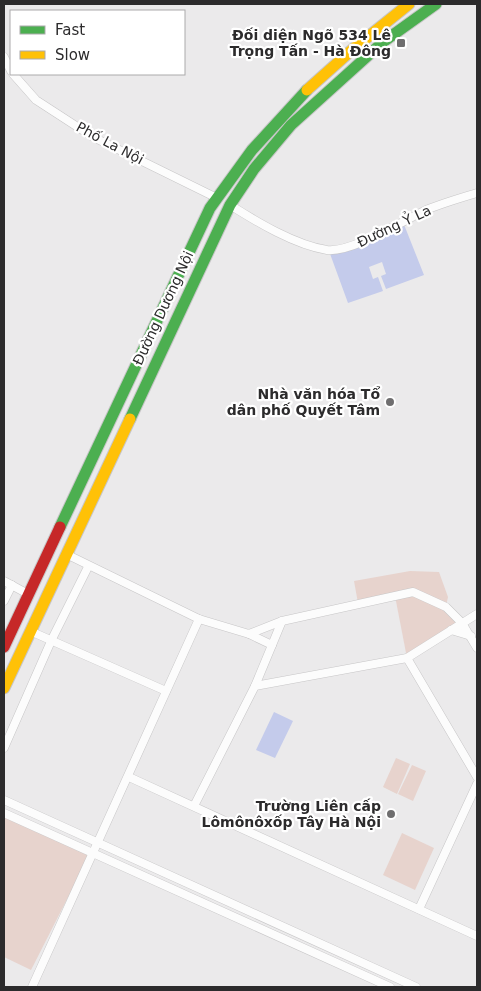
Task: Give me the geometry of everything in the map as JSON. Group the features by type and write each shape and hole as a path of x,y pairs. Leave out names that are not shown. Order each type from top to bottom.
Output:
{"main road":[{"name":"Đường Dương Nội","path":"4,647 110,418 217,198 242,161 263,136 315,82 364,38 409,4"},
{"name":"Đường Dương Nội","path":"4,688 230,205 254,169 291,125 371,52 436,4"},
{"path":"217,198 230,205"}],"street":[{"name":"Phố La Nội","path":"4,57 10,68"},
{"name":"Phố La Nội","path":"15,75 36,100 93,137 217,198"},
{"name":"Đường Ỷ La","path":"230,205 254,220 304,244 328,250 350,247 428,209 477,193"},
{"path":"66,554 88,567 199,619 249,634 272,645"},
{"path":"4,748 52,639 88,567"},
{"path":"4,582 28,594"},
{"path":"4,601 12,585"},
{"path":"249,634 282,621 413,592 446,607 462,623 477,648"},
{"path":"255,686 407,658 477,614"},
{"path":"32,987 93,853 99,844 199,619"},
{"path":"194,806 255,686 282,621"},
{"path":"450,630 471,636"},
{"path":"30,631 52,639 166,691"},
{"path":"407,658 477,777"},
{"path":"129,777 477,936"},
{"path":"419,909 477,784"},
{"path":"4,800 416,987"},
{"path":"4,813 390,987"}],"shaded area":[{"path":"410,571 439,572 448,597 446,606 413,591 358,603 354,581"},
{"path":"412,593 446,608 461,623 407,658 395,596"},
{"path":"396,758 410,764 397,794 383,787"},
{"path":"412,765 426,771 413,801 398,794"},
{"path":"4,816 90,854 31,970 4,957"},
{"path":"402,833 434,848 415,890 383,875"}],"water":[{"path":"403,222 424,275 386,289 381,276 386,274 382,262 369,267 373,279 378,277 383,291 348,303 329,251"},
{"path":"274,712 293,721 275,758 256,750"}],"traffic: fast":[{"path":"130,419 230,205 254,169 291,125 383,42 436,4"},
{"path":"60,527 210,208 252,150 307,90"}],"traffic: slow":[{"path":"307,90 353,49 409,4"},
{"path":"4,688 130,419"}],"traffic: jam":[{"path":"4,647 60,527"}],"place":[{"name":"Đối diện Ngõ 534 Lê Trọng Tấn - Hà Đông","path":"401,43"},
{"name":"Nhà văn hóa Tổ dân phố Quyết Tâm","path":"390,402"},
{"name":"Trường Liên cấp Lômônôxốp Tây Hà Nội","path":"391,814"}]}
